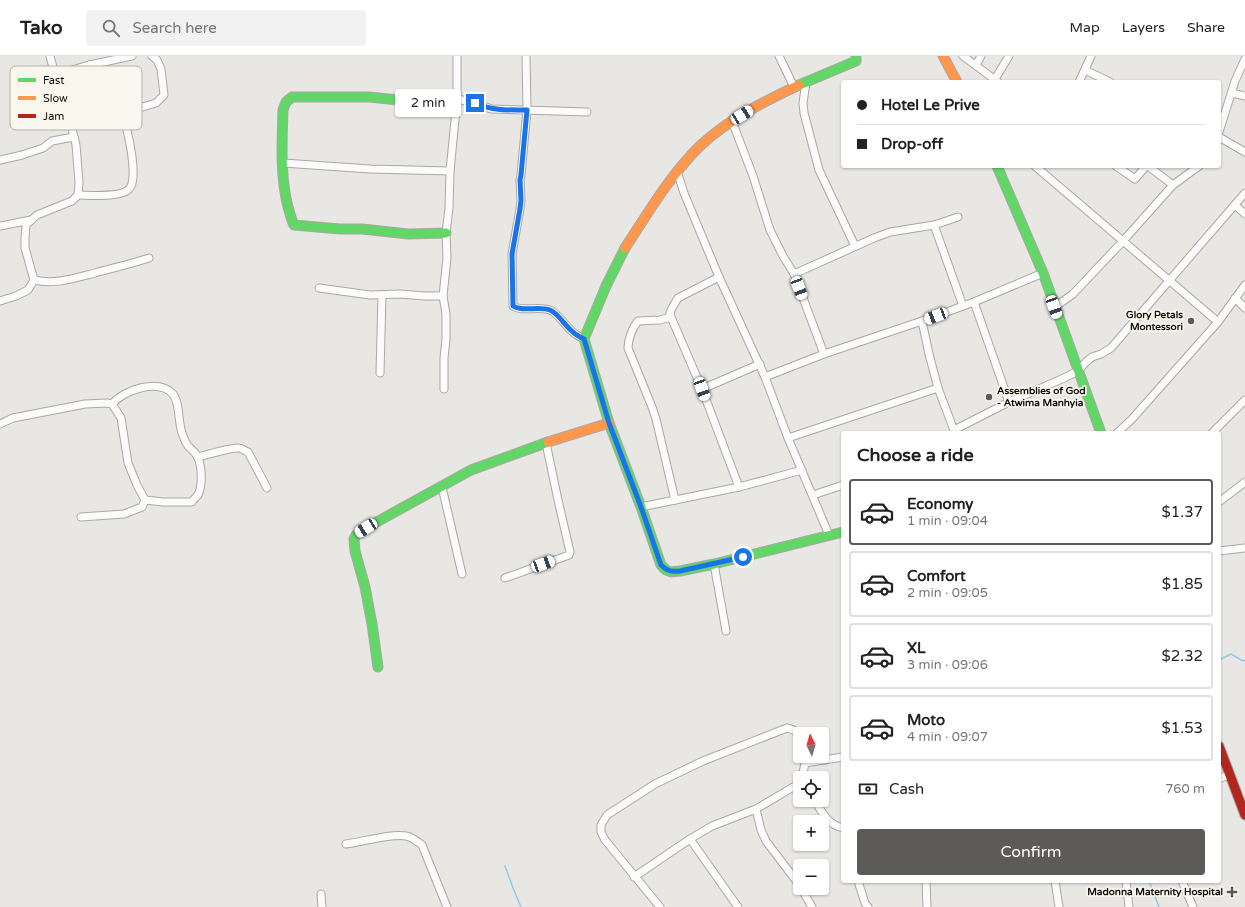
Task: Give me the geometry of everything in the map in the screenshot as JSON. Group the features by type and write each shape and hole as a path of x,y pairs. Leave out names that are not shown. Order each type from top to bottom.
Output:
{"street":[{"path":"50,56 53,66"},
{"path":"86,66 132,56"},
{"path":"142,107 156,102 164,95 161,69 157,60 152,56"},
{"path":"444,389 446,314 443,296 447,258 446,233 456,103 457,56"},
{"path":"526,56 527,110 520,180 521,200 512,254 513,306 517,309 550,310 573,333 584,339"},
{"path":"779,56 794,87"},
{"path":"841,532 714,564 680,571 671,572 666,570 661,565 609,423 584,339 606,286 624,249 677,171 701,145 732,121 764,102 794,87 856,61 856,56"},
{"path":"943,56 956,80"},
{"path":"963,56 995,80"},
{"path":"976,65 981,56"},
{"path":"997,80 1009,56"},
{"path":"1080,80 1091,56"},
{"path":"1221,126 1235,81 1245,60"},
{"path":"1085,70 1106,80"},
{"path":"806,82 803,103 804,113 819,170 855,246"},
{"path":"1232,93 1245,96"},
{"path":"446,233 408,234 362,229 340,229 294,225 292,223 284,189 283,110 285,102 288,98 369,98 456,103 464,100 492,109 587,112"},
{"path":"732,121 753,176 770,230 794,274 824,354"},
{"path":"0,301 28,290 34,280 25,248 26,225 37,215 72,202 78,195 79,182 76,145 72,130"},
{"path":"78,195 121,194 130,189 133,184 134,169 127,130"},
{"path":"0,160 22,156 43,148 52,141 74,137"},
{"path":"1221,138 1245,152"},
{"path":"283,163 370,169 450,171"},
{"path":"998,168 1043,273 1099,431"},
{"path":"1037,168 1218,322"},
{"path":"1119,168 1135,179 1145,168"},
{"path":"1150,168 1173,185"},
{"path":"1054,307 1073,294 1173,185 1195,168"},
{"path":"677,171 684,193 719,277 760,364 788,438 829,535"},
{"path":"956,431 1009,402 1078,371 1092,357 1111,348 1245,193"},
{"path":"1235,205 1245,214"},
{"path":"794,274 855,246 890,232 934,225 958,218"},
{"path":"0,226 32,220"},
{"path":"934,225 963,306"},
{"path":"34,280 43,282 63,281 132,264 149,258"},
{"path":"765,377 824,354 974,302 1043,273"},
{"path":"719,277 678,298 670,313 702,389 739,487"},
{"path":"1119,431 1132,419 1218,322 1245,285"},
{"path":"319,288 362,295 400,294 443,296"},
{"path":"380,373 382,295"},
{"path":"1235,298 1245,308"},
{"path":"974,302 1009,402"},
{"path":"671,317 660,320 638,321 629,340 628,348 656,419 675,500"},
{"path":"922,321 938,388 954,431"},
{"path":"702,389 760,364"},
{"path":"112,404 117,398 141,388 164,388 173,394 177,402 182,434 188,446 198,457 202,479 198,495 192,502 163,502 145,500"},
{"path":"788,438 938,388"},
{"path":"1214,431 1245,400"},
{"path":"0,424 13,418 85,404 112,404 121,418 128,463 145,500"},
{"path":"378,667 365,587 355,552 354,539 359,532 472,470 546,443 609,423"},
{"path":"505,578 569,555 570,552 546,443"},
{"path":"198,457 233,449 240,448 245,450 248,452 267,488"},
{"path":"641,507 739,487 802,470"},
{"path":"1221,500 1245,482"},
{"path":"813,495 841,486"},
{"path":"442,487 462,574"},
{"path":"81,517 124,514 142,507 145,500"},
{"path":"1221,551 1245,548"},
{"path":"714,564 726,631"},
{"path":"660,907 605,840 601,832 601,825 607,815 655,784 703,761 787,728 793,730"},
{"path":"1221,751 1245,815"},
{"path":"829,758 841,757"},
{"path":"1221,778 1230,774"},
{"path":"634,877 712,826 756,810 793,787"},
{"path":"819,807 831,823 841,828"},
{"path":"756,810 761,830 766,841 793,876"},
{"path":"346,844 397,835 414,839 422,845 446,907"},
{"path":"690,839 738,907"},
{"path":"859,883 865,903 868,907"},
{"path":"926,883 927,907"},
{"path":"1055,883 1059,907"},
{"path":"1126,883 1129,907"},
{"path":"1183,883 1193,907"},
{"path":"321,894 322,907"},
{"path":"805,895 812,907"}],"waterway":[{"path":"1221,659 1231,654 1243,661 1245,660"},
{"path":"505,866 521,907"},
{"path":"1150,883 1159,907"}],"traffic: fast":[{"path":"799,85 856,61 856,56"},
{"path":"446,233 408,234 362,229 340,229 294,225 285,195 282,159 283,110 286,102 292,97 369,97 456,106"},
{"path":"998,168 1043,273 1100,431"},
{"path":"625,248 606,286 584,339 609,423 661,565 666,570 671,572 680,571 841,532"},
{"path":"378,667 365,587 355,551 354,539 356,535 373,524 471,470 548,442"}],"traffic: slow":[{"path":"943,56 956,80"},
{"path":"625,248 669,182 701,145 735,119 760,104 799,85"},
{"path":"548,442 609,423"}],"traffic: jam":[{"path":"1221,751 1245,815"}],"place":[{"name":"Glory Petals Montessori","path":"1191,321"},
{"name":"Assemblies of God - Atwima Manhyia","path":"989,397"},
{"name":"Madonna Maternity Hospital","path":"1232,892"}],"route":[{"path":"475,103 492,109 527,110 520,180 521,200 512,254 513,306 517,309 530,308 550,310 573,333 584,339 609,423 661,565 666,570 671,572 743,557"}]}
